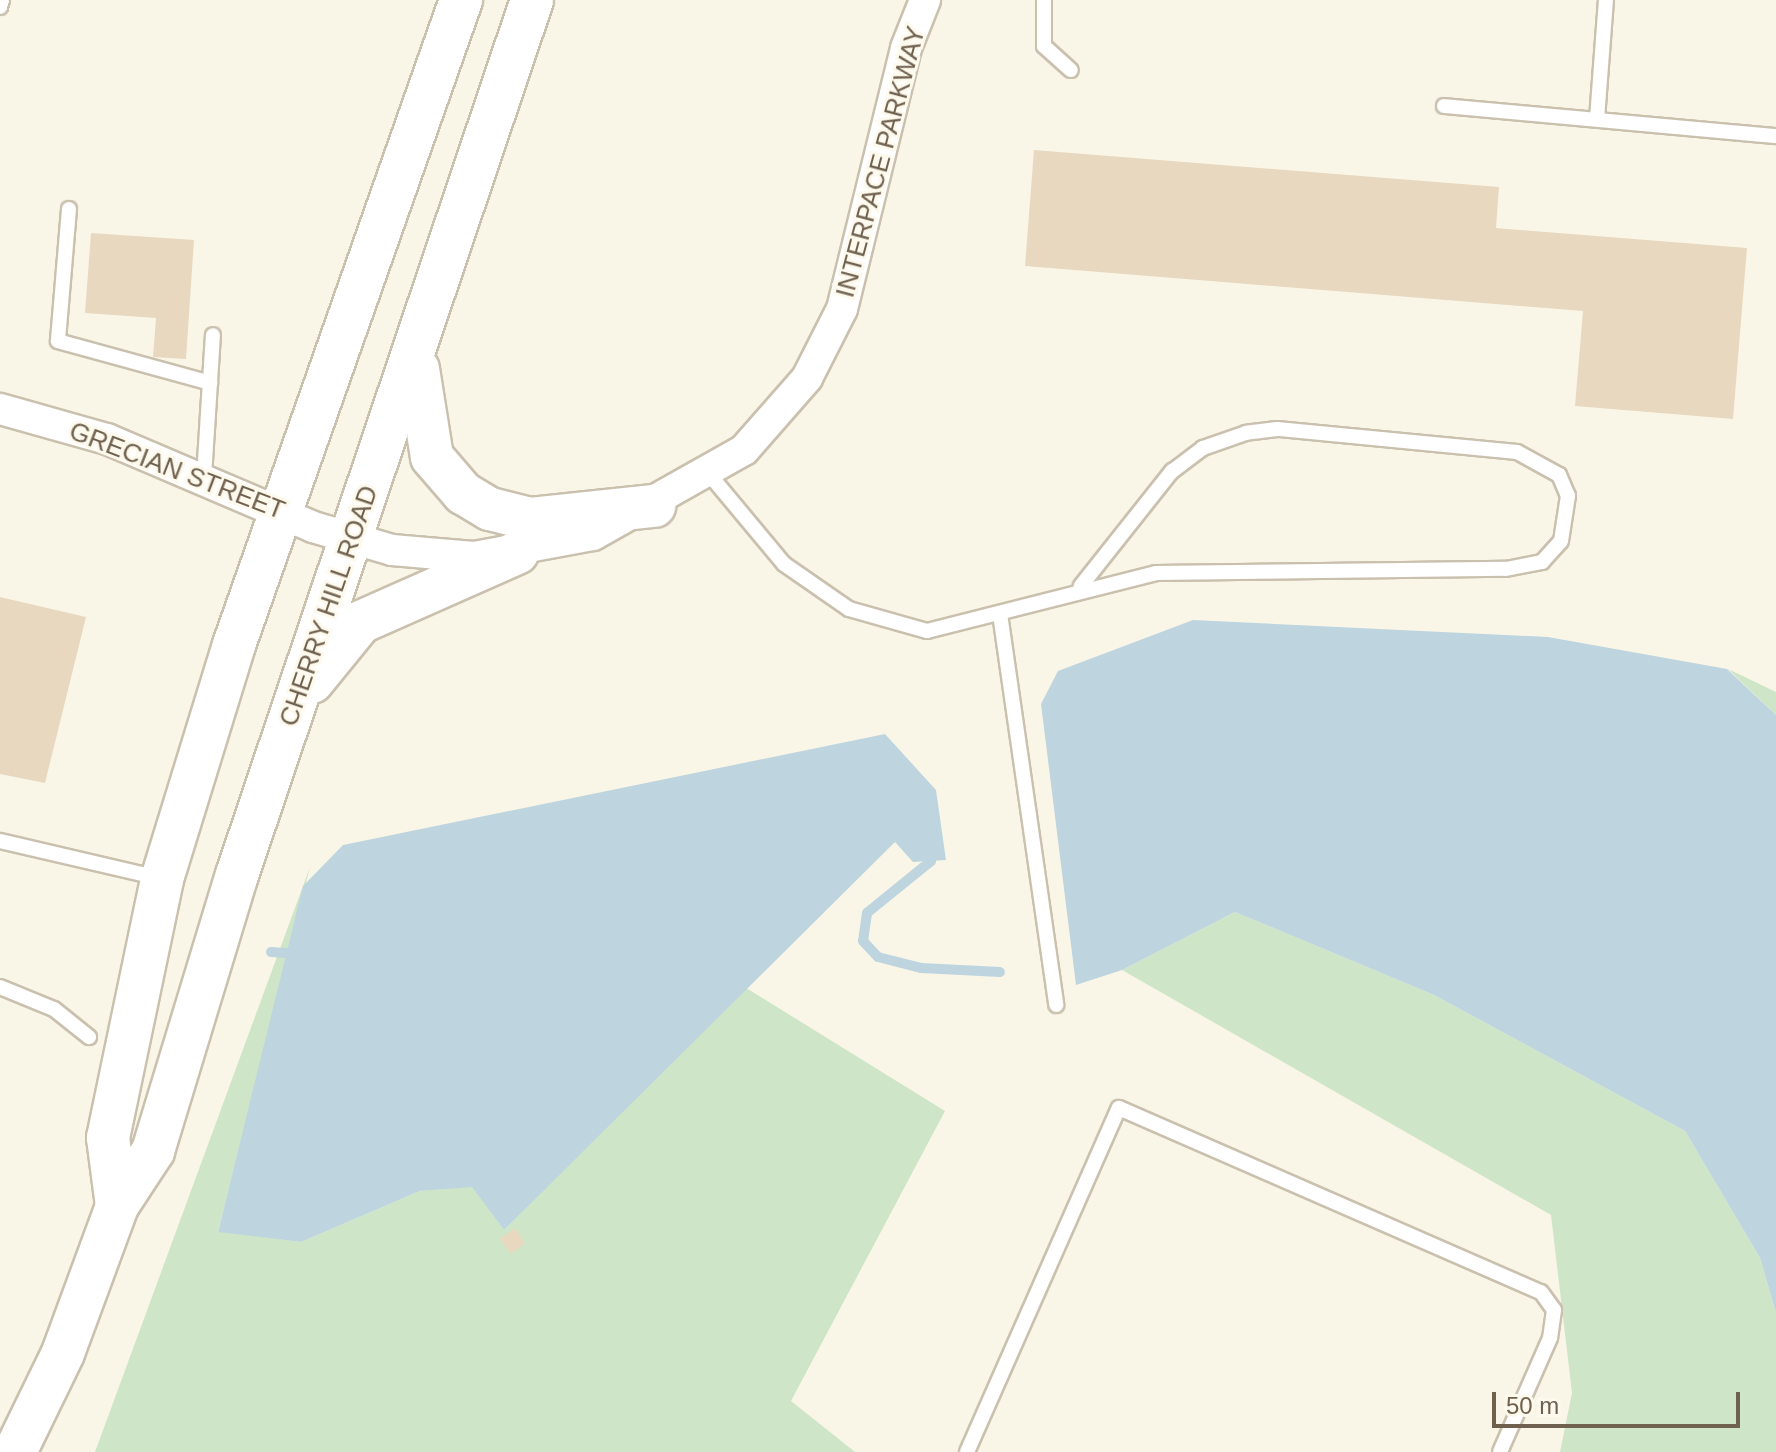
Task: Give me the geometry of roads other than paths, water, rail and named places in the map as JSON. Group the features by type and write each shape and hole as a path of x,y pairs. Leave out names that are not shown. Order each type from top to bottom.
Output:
{"main road":[{"name":"CHERRY HILL ROAD","path":"117,1206 108,1138 162,879 234,645 286,511 461,0"},
{"name":"CHERRY HILL ROAD","path":"15,1452 63,1353 117,1206 153,1151 294,704 417,353 532,0"},
{"path":"417,353 432,457 463,493 530,519 654,506"},
{"path":"294,704 361,622 517,553"}],"street":[{"name":"INTERPACE PARKWAY","path":"352,538 429,557 517,553 593,535 654,506 709,474 777,419 842,309 902,63 925,0"},
{"name":"GRECIAN STREET","path":"0,409 204,477 352,538"}],"lane":[{"path":"0,7 2,0"},
{"path":"1044,0 1044,46 1071,70"},
{"path":"1597,119 1606,0"},
{"path":"1444,106 1776,136"},
{"path":"69,209 58,341 210,383"},
{"path":"204,477 213,335"},
{"path":"709,474 784,564 849,609 927,631 1000,614 1081,586 1224,569 1506,569 1542,562 1561,541 1568,496 1559,475 1517,452 1277,429 1246,433 1203,448 1172,471 1081,586"},
{"path":"1000,614 1056,1005"},
{"path":"0,841 162,879"},
{"path":"0,987 54,1009 89,1037"},
{"path":"967,1452 1119,1108 1541,1292 1554,1310 1550,1338 1500,1452"}],"water":[{"path":"1193,620 1548,637 1727,669 1776,715 1776,1313 1760,1258 1685,1131 1434,995 1235,912 1122,970 1076,985 1041,704 1058,671"},
{"path":"885,734 936,790 946,860 913,862 895,842 504,1230 472,1187 420,1191 301,1242 218,1232 303,886 343,845"}],"waterway":[{"path":"926,849 931,861 867,913 863,941 878,957 921,968 1000,972"},
{"path":"271,952 300,954"}]}
